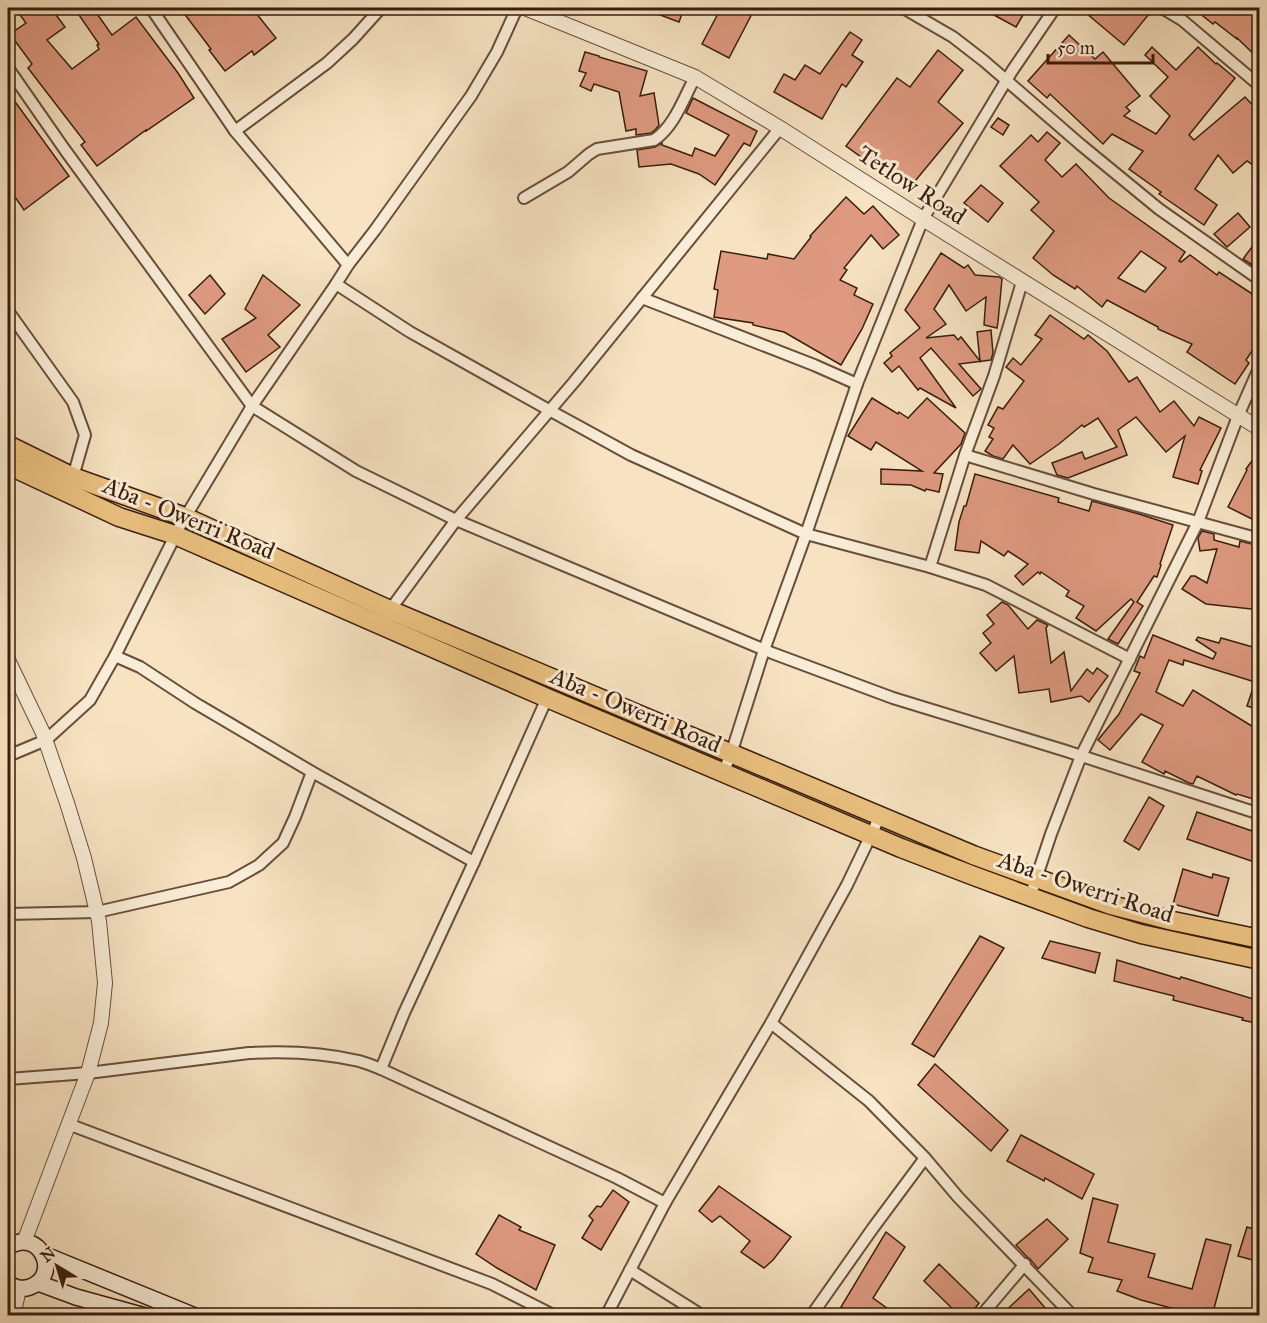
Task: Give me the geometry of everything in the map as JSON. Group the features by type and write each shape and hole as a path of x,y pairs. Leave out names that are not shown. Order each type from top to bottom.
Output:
{"highway":[{"name":"Aba - Owerri Road","path":"8,445 73,477 185,517 390,610 973,855 1111,905 1173,921 1260,939"},
{"name":"Aba - Owerri Road","path":"8,465 119,517 175,535 547,698 870,835 1088,918 1141,934 1260,960"}],"main road":[{"path":"14,1243 35,1246 43,1254 195,1316"},
{"path":"13,1286 27,1288 38,1283 45,1270 46,1262 43,1254"},
{"path":"38,1283 76,1297 145,1316"}],"street":[{"path":"151,8 235,131 348,266"},
{"path":"235,131 327,63 381,8"},
{"path":"8,756 46,740 90,699 115,656 175,535 252,406 348,266 471,96 497,52 517,8"},
{"name":"Tetlow Road","path":"525,8 541,10 695,77 1260,429"},
{"path":"903,8 953,37 1159,209 1260,280"},
{"path":"723,773 857,384 923,219 1006,81 1055,8"},
{"path":"1162,8 1182,20 1260,86"},
{"path":"8,68 252,406 356,471 456,520 764,650 893,698 1260,814"},
{"path":"524,198 568,172 597,149 654,140 662,135 695,77"},
{"path":"390,610 456,520 574,382 780,128"},
{"path":"930,567 1023,282"},
{"path":"336,284 410,332 631,454 806,534 930,567 986,585 1130,659"},
{"path":"642,298 857,384"},
{"path":"8,311 73,402 86,435 73,477"},
{"path":"1030,897 1081,756 1198,522 1238,416 1260,366"},
{"path":"965,455 1094,494 1260,539"},
{"path":"115,656 140,667 195,703 312,772 474,862"},
{"path":"8,660 46,740 84,858 99,921 105,983 101,1023 88,1073 68,1124 14,1243"},
{"path":"381,1069 404,1013 547,698"},
{"path":"8,914 97,912 229,882 259,865 283,843 312,772"},
{"path":"606,1316 665,1203 771,1023 847,885 880,816"},
{"path":"771,1023 869,1101 1073,1316"},
{"path":"8,1079 88,1073 267,1052 313,1054 360,1061 617,1178 665,1203"},
{"path":"68,1124 492,1284 555,1316"},
{"path":"811,1316 925,1158"},
{"path":"981,1316 1025,1264"},
{"path":"630,1270 703,1316"},
{"path":"13,1286 13,1316"}],"building":[{"path":"15,8 51,8 65,27 47,40 72,69 99,49 97,45 99,44 79,15 82,13 78,8 93,8 112,35 136,17 194,98 97,166 81,145 85,142 28,68 32,64 10,34 26,23"},
{"path":"180,8 252,8 276,38 254,55 252,51 225,71"},
{"path":"644,8 684,8 679,22"},
{"path":"721,8 755,8 729,58 702,44"},
{"path":"981,8 1027,8 1016,27"},
{"path":"1080,8 1141,8 1149,14 1124,45"},
{"path":"1193,8 1260,8 1260,60 1237,38 1215,22 1213,24"},
{"path":"850,32 862,40 852,55 863,62 846,87 842,84 822,119 774,92 784,74 795,80 805,65 820,74"},
{"path":"1069,35 1095,59 1103,52 1140,96 1126,107 1130,111 1124,116 1156,134 1170,116 1150,96 1168,77 1145,55 1152,47 1176,70 1198,47 1235,78 1189,135 1194,140 1245,97 1260,113 1260,170 1247,161 1233,173 1218,155 1195,189 1217,205 1204,225 1159,194 1161,192 1129,169 1143,151 1112,134 1103,144 1050,94 1047,98 1028,81"},
{"path":"938,50 963,70 938,102 963,123 911,186 877,158 872,165 846,146 897,78 910,87"},
{"path":"585,52 647,71 640,96 654,93 659,125 656,129 651,133 636,135 636,129 626,131 619,92 594,84 591,91 580,86 586,73 579,71"},
{"path":"8,92 69,176 24,210 8,187"},
{"path":"693,98 757,131 750,146 744,143 715,185 699,174 671,164 639,167 637,150 655,147 662,143 662,145 692,156 695,148 715,156 729,135 686,113"},
{"path":"998,118 1009,125 1003,135 991,127"},
{"path":"1047,132 1060,143 1045,160 1062,177 1076,164 1109,198 1185,252 1179,261 1181,262 1190,255 1217,275 1219,272 1260,299 1260,339 1246,360 1249,363 1235,384 1187,352 1192,344 1158,329 1107,300 1102,307 1077,286 1075,289 1053,275 1033,258 1054,231 1031,210 1039,202 1000,166 1031,135 1038,142","holes":["1141,251 1166,268 1145,292 1118,278"]},
{"path":"981,185 1003,203 988,222 964,203"},
{"path":"846,197 864,214 873,206 899,235 883,249 871,235 844,268 847,270 840,280 857,288 854,295 873,304 862,329 841,365 784,332 753,325 753,323 714,317 718,290 714,289 721,251 767,259 768,254 794,259 810,236"},
{"path":"1238,213 1250,227 1227,247 1214,234"},
{"path":"1260,236 1260,270 1243,259"},
{"path":"941,253 964,268 968,265 975,275 1002,279 997,328 984,325 986,297 966,311 949,285 934,309 946,324 926,338 954,335 958,340 961,337 980,361 977,332 991,330 993,353 991,360 959,364 981,389 973,396 931,348 920,358 956,408 920,388 918,390 899,366 892,372 884,363 892,356 890,353 920,328 905,310"},
{"path":"210,275 225,294 205,314 189,295"},
{"path":"263,275 300,305 268,335 280,347 246,372 222,339 256,318 245,309"},
{"path":"1050,315 1084,339 1088,335 1107,351 1129,382 1137,377 1160,412 1174,401 1194,426 1199,417 1221,428 1200,470 1202,471 1198,484 1173,477 1185,436 1166,452 1136,417 1118,430 1127,455 1068,478 1057,475 1052,463 1082,452 1085,459 1117,447 1098,418 1084,427 1082,425 1030,464 1013,445 1003,459 985,451 993,439 989,437 994,428 988,425 998,407 1003,409 1024,381 1006,367 1013,358 1021,365 1042,339 1035,335"},
{"path":"872,398 908,418 927,398 965,433 961,444 934,473 943,474 939,492 926,489 925,491 911,485 881,484 881,469 922,471 876,442 871,450 848,436"},
{"path":"1260,450 1260,523 1228,507 1246,469"},
{"path":"975,474 1059,498 1058,502 1089,511 1092,501 1173,525 1157,577 1154,576 1137,602 1143,606 1118,644 1108,639 1134,602 1131,599 1096,631 1076,618 1084,606 1066,596 1069,591 1041,572 1023,585 1015,576 1028,564 1008,551 1004,556 981,541 979,553 955,550 959,522"},
{"path":"1202,531 1214,534 1214,540 1239,547 1240,541 1260,546 1260,610 1206,604 1182,589 1191,576 1207,583 1217,549 1200,551 1198,538"},
{"path":"1002,602 1008,605 1028,629 1037,620 1048,625 1046,628 1051,663 1064,652 1071,691 1087,669 1093,674 1097,668 1108,676 1089,702 1081,696 1051,702 1049,689 1019,693 1014,656 996,671 980,653 991,643 983,633 994,624 987,615"},
{"path":"1153,635 1213,659 1216,653 1196,640 1198,637 1219,643 1221,638 1260,649 1260,710 1247,706 1255,682 1184,660 1183,665 1169,660 1156,692 1183,706 1193,690 1260,731 1260,801 1236,795 1197,776 1193,784 1189,783 1165,771 1164,774 1142,762 1163,725 1141,714 1110,750 1098,740 1119,714 1140,673 1134,671 1140,656 1144,658"},
{"path":"1149,797 1164,806 1139,850 1124,841"},
{"path":"1197,812 1255,832 1253,836 1260,837 1260,864 1187,839"},
{"path":"1183,869 1212,878 1213,874 1229,878 1218,916 1173,904"},
{"path":"980,936 1004,948 934,1057 912,1044"},
{"path":"1050,941 1100,953 1095,973 1042,958"},
{"path":"1117,960 1260,1001 1260,1024 1173,1000 1174,996 1114,981"},
{"path":"935,1064 1008,1130 991,1151 918,1085"},
{"path":"1021,1135 1094,1174 1082,1199 1045,1178 1044,1181 1007,1161"},
{"path":"719,1186 791,1237 764,1268 741,1252 750,1241 720,1216 712,1222 699,1211"},
{"path":"613,1190 629,1202 601,1250 582,1238 593,1220 589,1216 597,1206 601,1207"},
{"path":"1093,1198 1118,1205 1108,1242 1155,1254 1148,1277 1192,1289 1206,1239 1231,1245 1212,1316 1201,1316 1141,1300 1117,1291 1122,1280 1088,1272 1093,1258 1080,1253"},
{"path":"499,1215 521,1227 519,1230 555,1245 536,1290 476,1254"},
{"path":"1047,1219 1068,1239 1038,1269 1016,1245"},
{"path":"1247,1227 1260,1231 1260,1262 1238,1256"},
{"path":"886,1232 905,1247 873,1298 898,1316 854,1316 841,1307"},
{"path":"939,1264 979,1303 969,1316 960,1316 924,1281"},
{"path":"1029,1289 1052,1316 1000,1316"}]}
